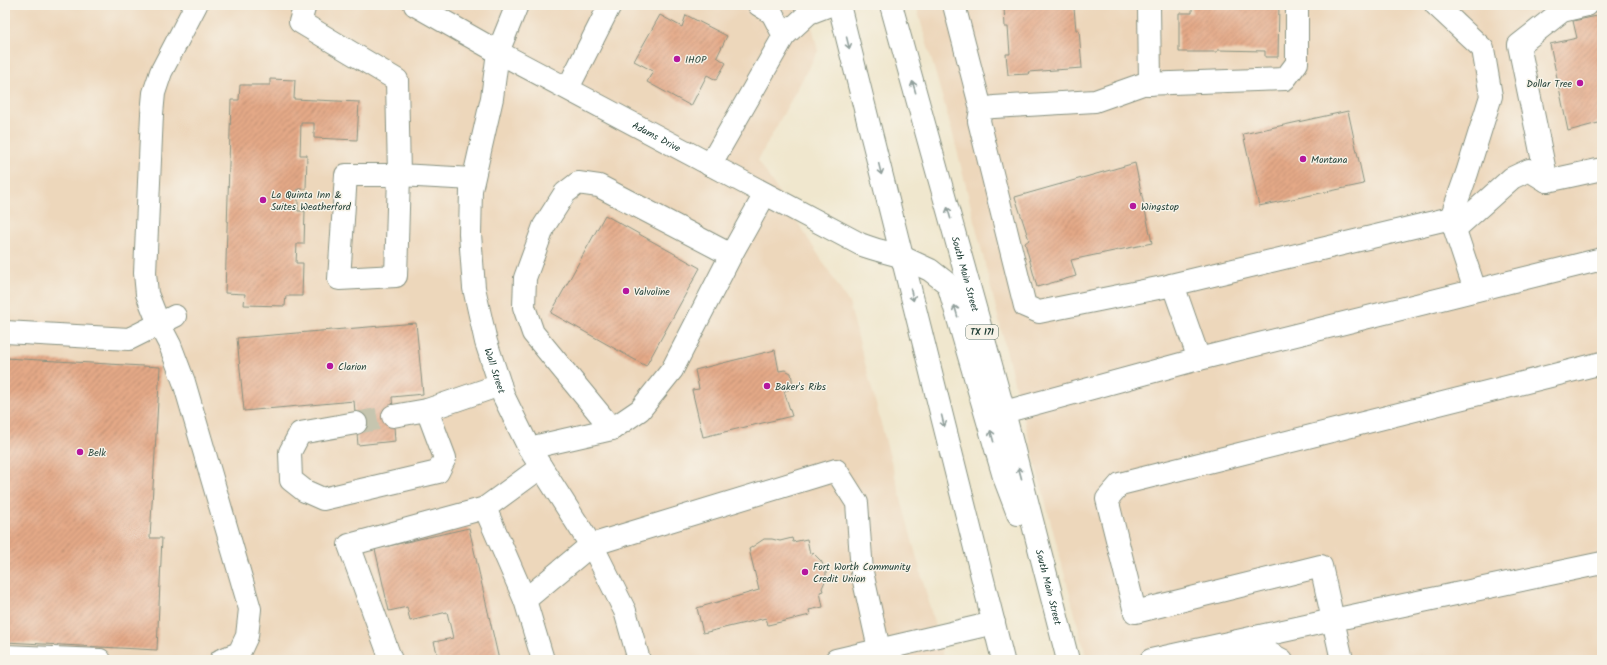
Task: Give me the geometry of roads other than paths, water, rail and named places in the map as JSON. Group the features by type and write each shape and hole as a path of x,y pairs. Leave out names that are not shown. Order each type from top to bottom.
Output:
{"main road":[{"path":"196,5 161,72 154,93 145,273 147,294 167,320 170,345 184,382 250,609 247,636 238,653 221,660"},
{"path":"305,5 300,22 397,80 399,175 396,276 339,279 346,175 399,175 473,180"},
{"name":"Adams Drive","path":"415,5 498,52 765,194 872,249 902,257 930,270 948,284 1004,477 1054,604"},
{"name":"Wall Street","path":"517,5 498,52 492,98 471,190 470,234 474,288 486,342 504,397 529,448 591,545 625,611 639,660"},
{"path":"568,88 610,5"},
{"path":"759,5 772,13 784,36"},
{"path":"710,165 784,36 809,12 830,5"},
{"path":"839,5 1003,660"},
{"name":"South Main Street","path":"891,5 1004,412 1068,660"},
{"path":"954,5 981,109 979,121 1025,306 1039,312 1171,285 1453,223 1512,178 1529,170 1547,181 1602,169"},
{"path":"1149,5 1150,84"},
{"path":"981,109 994,106 1095,101 1143,84 1285,79 1297,62 1297,5"},
{"path":"1436,5 1483,49 1491,96 1453,223 1475,290"},
{"path":"1547,181 1519,45 1562,11 1587,5"},
{"path":"612,429 533,333 524,306 525,278 544,226 565,193 578,183 599,186 731,255"},
{"path":"529,448 612,429 640,410 672,370 731,255 765,194"},
{"path":"1004,412 1199,359 1602,259"},
{"path":"1171,285 1174,285 1199,359"},
{"path":"5,332 129,339 167,320"},
{"path":"1342,660 1321,566 1135,612 1107,499 1120,484 1602,364"},
{"path":"393,416 428,410 500,385"},
{"path":"356,423 300,433 290,452 291,480 305,491 323,499 438,472 445,458 428,410"},
{"path":"390,660 349,545 485,508 542,467"},
{"path":"525,600 591,545 836,470 857,503 862,572 879,649"},
{"path":"485,508 525,600 543,660"},
{"path":"1151,660 1602,562"},
{"path":"836,660 994,623"},
{"path":"1232,660 1267,652 1282,660"},
{"path":"5,656 100,660"}],"tunnel":[{"path":"356,423 393,416"}],"place":[{"name":"IHOP","path":"677,59"},
{"name":"Dollar Tree","path":"1580,83"},
{"name":"Montana","path":"1303,159"},
{"name":"La Quinta Inn & Suites Weatherford","path":"263,200"},
{"name":"Wingstop","path":"1133,206"},
{"name":"Valvoline","path":"626,291"},
{"name":"Clarion","path":"330,366"},
{"name":"Baker's Ribs","path":"767,386"},
{"name":"Belk","path":"80,452"},
{"name":"Fort Worth Community Credit Union","path":"805,572"}]}
